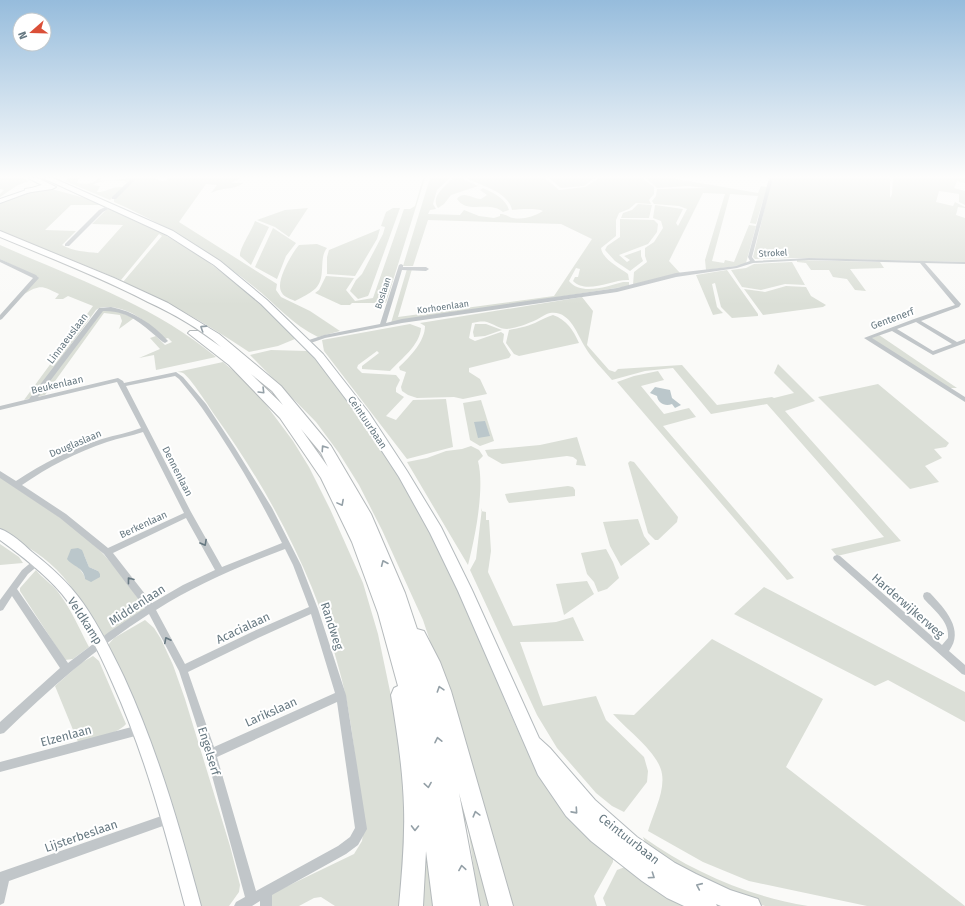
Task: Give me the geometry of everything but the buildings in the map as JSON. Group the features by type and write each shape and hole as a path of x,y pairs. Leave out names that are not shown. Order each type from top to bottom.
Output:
{"highway":[{"path":"0,234 151,299 193,322 294,409 318,440 356,500 374,537 399,599 433,668 441,691 501,906"},
{"path":"0,241 144,304 184,326 234,357 300,436 322,468 343,506 359,541 391,625 409,696 430,797 445,906"},
{"path":"399,599 429,701 446,775 468,906"},
{"path":"391,625 411,761 414,794 414,863 411,906"}],"main road":[{"name":"Ceintuurbaan","path":"146,220 170,233 217,263 264,302 319,356 365,416 403,474 432,525 465,590 544,769 573,809 620,854 674,890 707,906"},
{"name":"Ceintuurbaan","path":"531,740 568,785 596,815 618,834 658,863 687,881 734,902 751,906"}],"street":[{"path":"67,245 92,220"},
{"path":"753,262 750,257 760,220"},
{"name":"Strokel","path":"585,295 632,287 676,275 753,262 809,259 965,263"},
{"path":"0,260 36,278 0,318"},
{"name":"Gentenerf","path":"922,263 958,304 957,306 867,338 965,400"},
{"name":"Boslaan","path":"382,325 401,266 426,269"},
{"name":"Korhoenlaan","path":"305,343 324,337 382,325 585,295"},
{"name":"Linnaeuslaan","path":"32,400 101,309 118,310 135,316 165,341"},
{"path":"916,320 956,344"},
{"path":"893,329 931,352 965,340"},
{"name":"Randweg","path":"121,383 176,374 204,406 270,510 297,565 314,609 341,695 361,829 354,841 342,850 240,906"},
{"name":"Beukenlaan","path":"0,408 32,400 121,383"},
{"name":"Dennenlaan","path":"121,383 188,514 220,572"},
{"name":"Douglaslaan","path":"17,484 53,462 83,448 145,429"},
{"path":"0,474 64,516 107,552 151,609"},
{"name":"Berkenlaan","path":"107,552 188,514"},
{"name":"Veldkamp","path":"0,534 37,562 72,598 100,643 123,691 139,730"},
{"name":"Middenlaan","path":"0,729 18,711 100,643 151,609 220,572 286,544"},
{"name":"Harderwijkerweg","path":"837,558 965,671"},
{"path":"0,607 25,572 37,562"},
{"path":"13,590 67,670"},
{"path":"927,596 945,616 953,629 953,636 950,643 942,651"},
{"name":"Engelserf","path":"151,609 183,670 211,754 252,900"},
{"name":"Acacialaan","path":"183,670 254,635 314,609"},
{"name":"Larikslaan","path":"211,754 341,695"},
{"path":"139,730 170,818 193,906"},
{"name":"Elzenlaan","path":"0,767 139,730"},
{"name":"Lijsterbeslaan","path":"2,877 170,818"},
{"path":"0,899 2,877"},
{"path":"266,891 266,906"}],"shaded area":[{"path":"0,220 55,220 45,230 76,231 62,245 84,252 98,253 123,225 92,224 96,220 137,220 148,225 199,255 246,291 284,325 295,339 278,346 249,352 188,314 123,282 162,236 159,234 121,280 0,231"},
{"path":"152,220 180,220 179,222 277,284 276,290 281,297 310,311 340,331 318,337 309,332 292,320 237,274 203,250"},
{"path":"258,220 300,220 289,237 275,227"},
{"path":"383,220 396,220 369,294 368,296 358,299 350,291 356,280 362,274 383,234 385,227 381,226"},
{"path":"400,220 412,220 386,303 352,303 350,305 341,305 315,293 319,290 326,276 354,278 346,290 355,301 373,298"},
{"path":"417,220 428,220 413,266 403,266"},
{"path":"437,220 616,220 616,236 601,248 608,260 628,274 629,280 585,287 573,281 575,277 578,277 580,269 576,268 569,281 574,286 587,289 595,289 623,282 629,282 629,286 391,323 407,269 412,269 398,317 554,296 592,239 561,224"},
{"path":"620,220 654,220 658,224 657,232 648,244 619,255 627,262 630,260 624,256 641,250 643,261 630,271 615,261 605,250 607,246 620,237"},
{"path":"659,220 677,220 676,223 678,226 681,220 689,220 669,261 680,273 633,285 634,272 647,262 645,248 654,242 663,228 661,221"},
{"path":"717,220 723,220 712,261 724,263 725,260 734,262 749,225 756,226 746,263 743,265 706,270 705,260"},
{"path":"751,220 757,220 756,224 750,223"},
{"path":"762,220 965,220 965,262 795,258 755,259 753,257"},
{"path":"255,221 269,227 251,265 240,256 240,253"},
{"path":"273,228 296,243 286,256 277,279 255,267"},
{"path":"380,229 377,239 355,276 327,274 327,257 329,250"},
{"path":"317,244 327,248 324,252 322,274 319,285 313,291 295,301 286,297 280,288 280,282 292,254 299,245"},
{"path":"0,245 85,281 140,307 192,339 216,357 156,370 154,355 139,358 160,349 150,338 156,336 165,345 172,342 168,338 164,339 146,322 132,313 117,308 102,307 96,310 32,398 24,400 93,306 68,296 63,299 55,299 59,294 42,287 38,287 24,294 38,277 0,259"},
{"path":"797,260 880,262 884,268 850,269 866,291 855,290 847,279 833,277 829,270 811,270 806,263 797,262"},
{"path":"792,262 805,285 785,284 761,290 742,287 731,270 746,268 754,264"},
{"path":"727,270 758,316 732,318 721,307 715,283 712,284 717,307 723,313 713,315 696,275"},
{"path":"786,286 806,287 811,296 826,305 823,307 763,315 744,289 765,292"},
{"path":"582,297 593,311 587,345 609,370 615,372 618,369 682,365 717,405 772,397 774,398 794,393 774,373 778,364 815,401 785,411 901,541 837,556 831,549 884,537 767,404 711,414 673,368 645,371 612,380 594,360 568,319 557,313 550,313 526,324 507,329 487,322 472,323 469,338 475,341 501,332 504,334 503,342 511,355 509,358 469,368 469,372 480,379 487,394 463,399 454,397 417,398 402,391 401,387 406,372 400,370 399,367 412,354 420,343 425,326 420,323"},
{"path":"100,310 114,310 134,318 119,329 122,321 120,315 104,313 45,395 36,397"},
{"path":"553,315 569,326 579,343 519,356 514,354 506,343 509,330 528,326"},
{"path":"410,324 421,328 420,334 414,346 390,371 362,369 362,366 379,353 377,351 358,365 357,368 362,373 396,375 400,380 396,388 396,392 404,397 386,416 396,420 413,400 446,399 453,447 407,459 324,351 322,340"},
{"path":"475,324 486,324 502,330 485,336 474,337 473,332"},
{"path":"879,335 957,388 946,388 871,338"},
{"path":"271,350 308,351 332,379 377,440 417,505 452,572 476,627 509,711 540,772 613,853 613,862 594,896 597,906 508,906 453,710 423,620 382,530 359,485 339,453 316,422 250,355"},
{"path":"223,362 244,380 264,402 293,441 309,467 330,509 363,583 378,634 391,696 404,783 405,847 400,906 335,906 321,897 314,898 299,906 272,906 271,894 354,854 362,841 363,834 352,730 348,709 339,669 318,602 289,537 255,475 195,386 183,373 177,372"},
{"path":"658,371 664,380 641,386 664,414 689,408 696,417 663,426 794,578 787,580 617,382 634,376"},
{"path":"878,384 949,443 946,447 934,449 942,458 925,466 939,482 910,489 818,397"},
{"path":"655,387 670,390 672,398 681,405 675,408 672,404 662,404 657,396 650,393"},
{"path":"481,400 494,441 480,446 470,440 463,403"},
{"path":"485,421 490,436 478,438 474,422"},
{"path":"577,437 586,466 576,465 577,460 573,457 567,456 502,464 488,456 485,450 540,445"},
{"path":"471,446 479,450 483,456 478,461 480,472 480,499 474,541 468,565 407,462 427,458 446,451"},
{"path":"630,461 634,462 678,517 677,522 658,540 655,540 648,533 628,463"},
{"path":"0,477 58,516 91,542 120,574 145,609 106,636 101,635 86,609 63,576 50,563 0,530","holes":["84,555 89,567 98,571 85,579 79,568"]},
{"path":"568,486 573,487 575,490 575,496 509,503 505,494"},
{"path":"482,511 486,512 486,520 489,520 491,551 488,572 513,626 556,622 573,617 584,641 520,642 543,706 596,696 606,720 644,757 648,771 647,782 624,812 612,806 596,793 557,748 537,715 470,570 476,559"},
{"path":"638,519 644,536 650,544 621,566 610,546 603,522"},
{"path":"0,544 19,557 23,563 0,565"},
{"path":"78,548 82,550 89,567 98,571 100,574 100,577 91,582 85,579 83,572 67,559 71,549"},
{"path":"606,549 619,578 607,589 598,592 594,582 587,574 581,553"},
{"path":"36,570 56,589 63,598 89,647 73,659 65,660 20,591 20,588"},
{"path":"587,581 594,594 564,615 556,584"},
{"path":"764,587 965,692 965,722 888,680 875,686 734,614"},
{"path":"145,620 154,628 161,639 173,665 185,699 230,846 240,885 239,892 229,906 201,906 165,783 147,731 108,645 114,638"},
{"path":"712,639 823,699 786,767 965,906 867,906 749,881 703,862 648,831 662,788 662,774 660,766 642,742 613,714 634,715"},
{"path":"93,656 99,661 126,724 110,734 78,742 55,686 81,663"},
{"path":"420,803 433,906 414,906"},
{"path":"466,813 497,906 479,906"},
{"path":"643,837 681,861 721,881 764,896 808,906 765,906 734,896 704,882 647,847"},
{"path":"625,867 696,906 606,906 603,898 617,870"}]}
